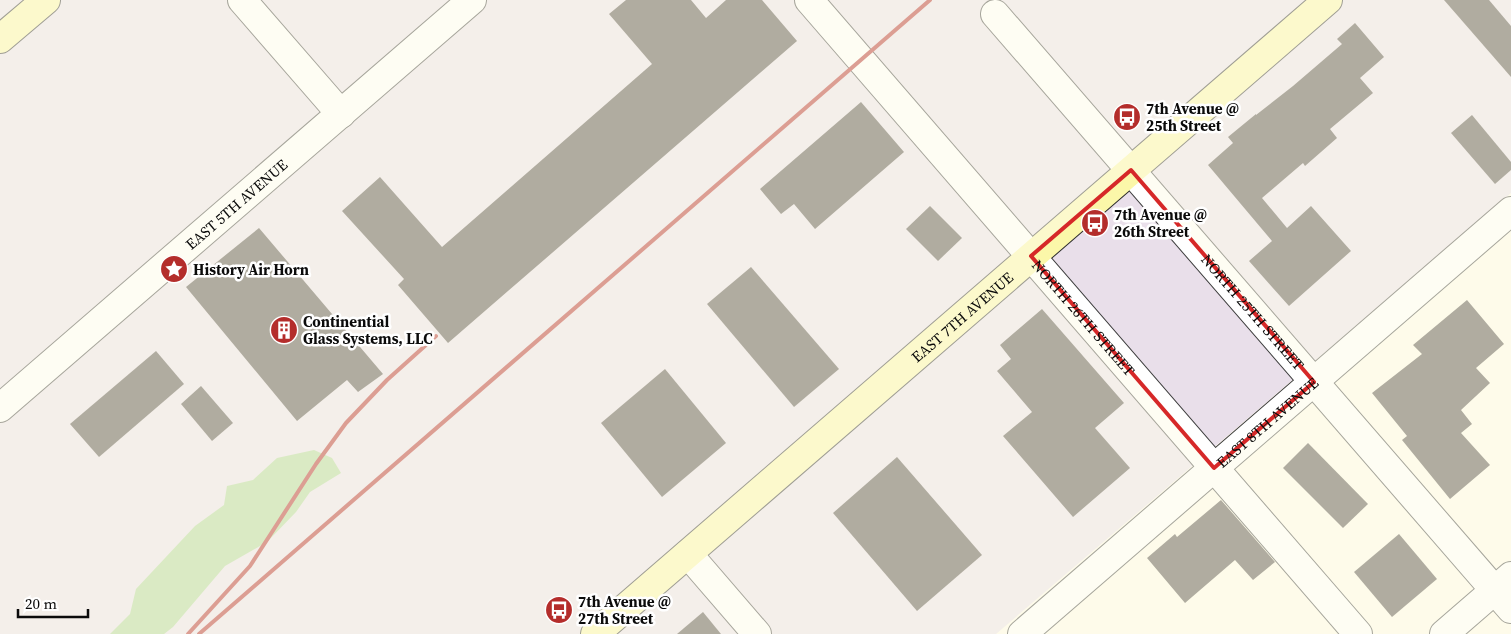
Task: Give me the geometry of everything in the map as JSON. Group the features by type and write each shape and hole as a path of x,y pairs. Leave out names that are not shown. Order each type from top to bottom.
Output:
{"street":[{"path":"0,39 46,0"},
{"path":"242,0 340,114"},
{"name":"EAST 5TH AVENUE","path":"0,408 472,0"},
{"name":"NORTH 26TH STREET","path":"809,0 1358,634"},
{"name":"EAST 7TH AVENUE","path":"595,634 1328,0"},
{"name":"NORTH 25TH STREET","path":"995,14 1314,382 1505,592"},
{"name":"EAST 8TH AVENUE","path":"1022,634 1511,211"},
{"path":"688,554 757,634"},
{"path":"1444,634 1505,592"}],"highlighted area":[{"path":"1131,170 1314,382 1214,468 1031,256"}],"shaded area":[{"path":"0,0 1511,0 1511,193 996,634 0,634"}],"green space":[{"path":"314,450 332,458 341,473 310,492 296,512 267,542 225,566 173,627 164,634 110,634 130,614 136,589 195,526 224,505 227,486 253,480 277,458"}],"building":[{"path":"626,0 691,0 706,18 726,0 762,0 797,41 448,343 398,285 404,279 342,211 380,177 442,247 652,64 609,14"},
{"path":"1444,0 1489,0 1511,26 1511,77"},
{"path":"1355,23 1384,57 1360,78 1373,93 1330,129 1337,138 1305,166 1303,163 1262,198 1287,228 1311,206 1351,251 1289,306 1249,261 1272,241 1208,165 1233,143 1228,137 1293,86 1342,44 1337,39"},
{"path":"861,102 904,152 815,229 794,204 781,214 760,189"},
{"path":"1472,115 1511,162 1511,170 1495,184 1451,133"},
{"path":"930,206 962,238 938,261 906,229"},
{"name":"Continential Glass Systems, LLC","path":"259,228 383,374 358,392 347,380 297,421 186,287"},
{"path":"751,267 839,369 794,407 707,304"},
{"path":"1467,300 1504,344 1476,368 1490,383 1461,410 1472,424 1461,433 1490,465 1450,499 1402,440 1407,436 1372,393 1422,354 1413,345"},
{"path":"1042,309 1124,403 1095,428 1130,468 1073,517 1003,436 1032,412 997,371 1011,359 1000,345"},
{"path":"156,351 184,384 99,457 70,424"},
{"path":"665,369 726,443 662,497 601,423"},
{"path":"201,386 233,423 212,441 181,404"},
{"path":"1308,443 1368,504 1343,528 1283,468"},
{"path":"897,457 982,555 917,611 833,513"},
{"path":"1221,500 1275,562 1253,580 1235,560 1185,603 1147,558 1175,534 1177,537"},
{"path":"1399,534 1437,579 1392,617 1354,572"},
{"path":"703,612 721,634 677,634"}],"railway":[{"path":"199,634 930,0"},
{"path":"188,634 250,566 316,464 346,423 387,380 436,336"}],"place":[{"name":"7th Avenue @ 25th Street","path":"1127,117"},
{"name":"7th Avenue @ 26th Street","path":"1095,223"},
{"name":"History Air Horn","path":"174,269"},
{"name":"Continential Glass Systems, LLC","path":"284,330"},
{"name":"7th Avenue @ 27th Street","path":"559,610"}]}
